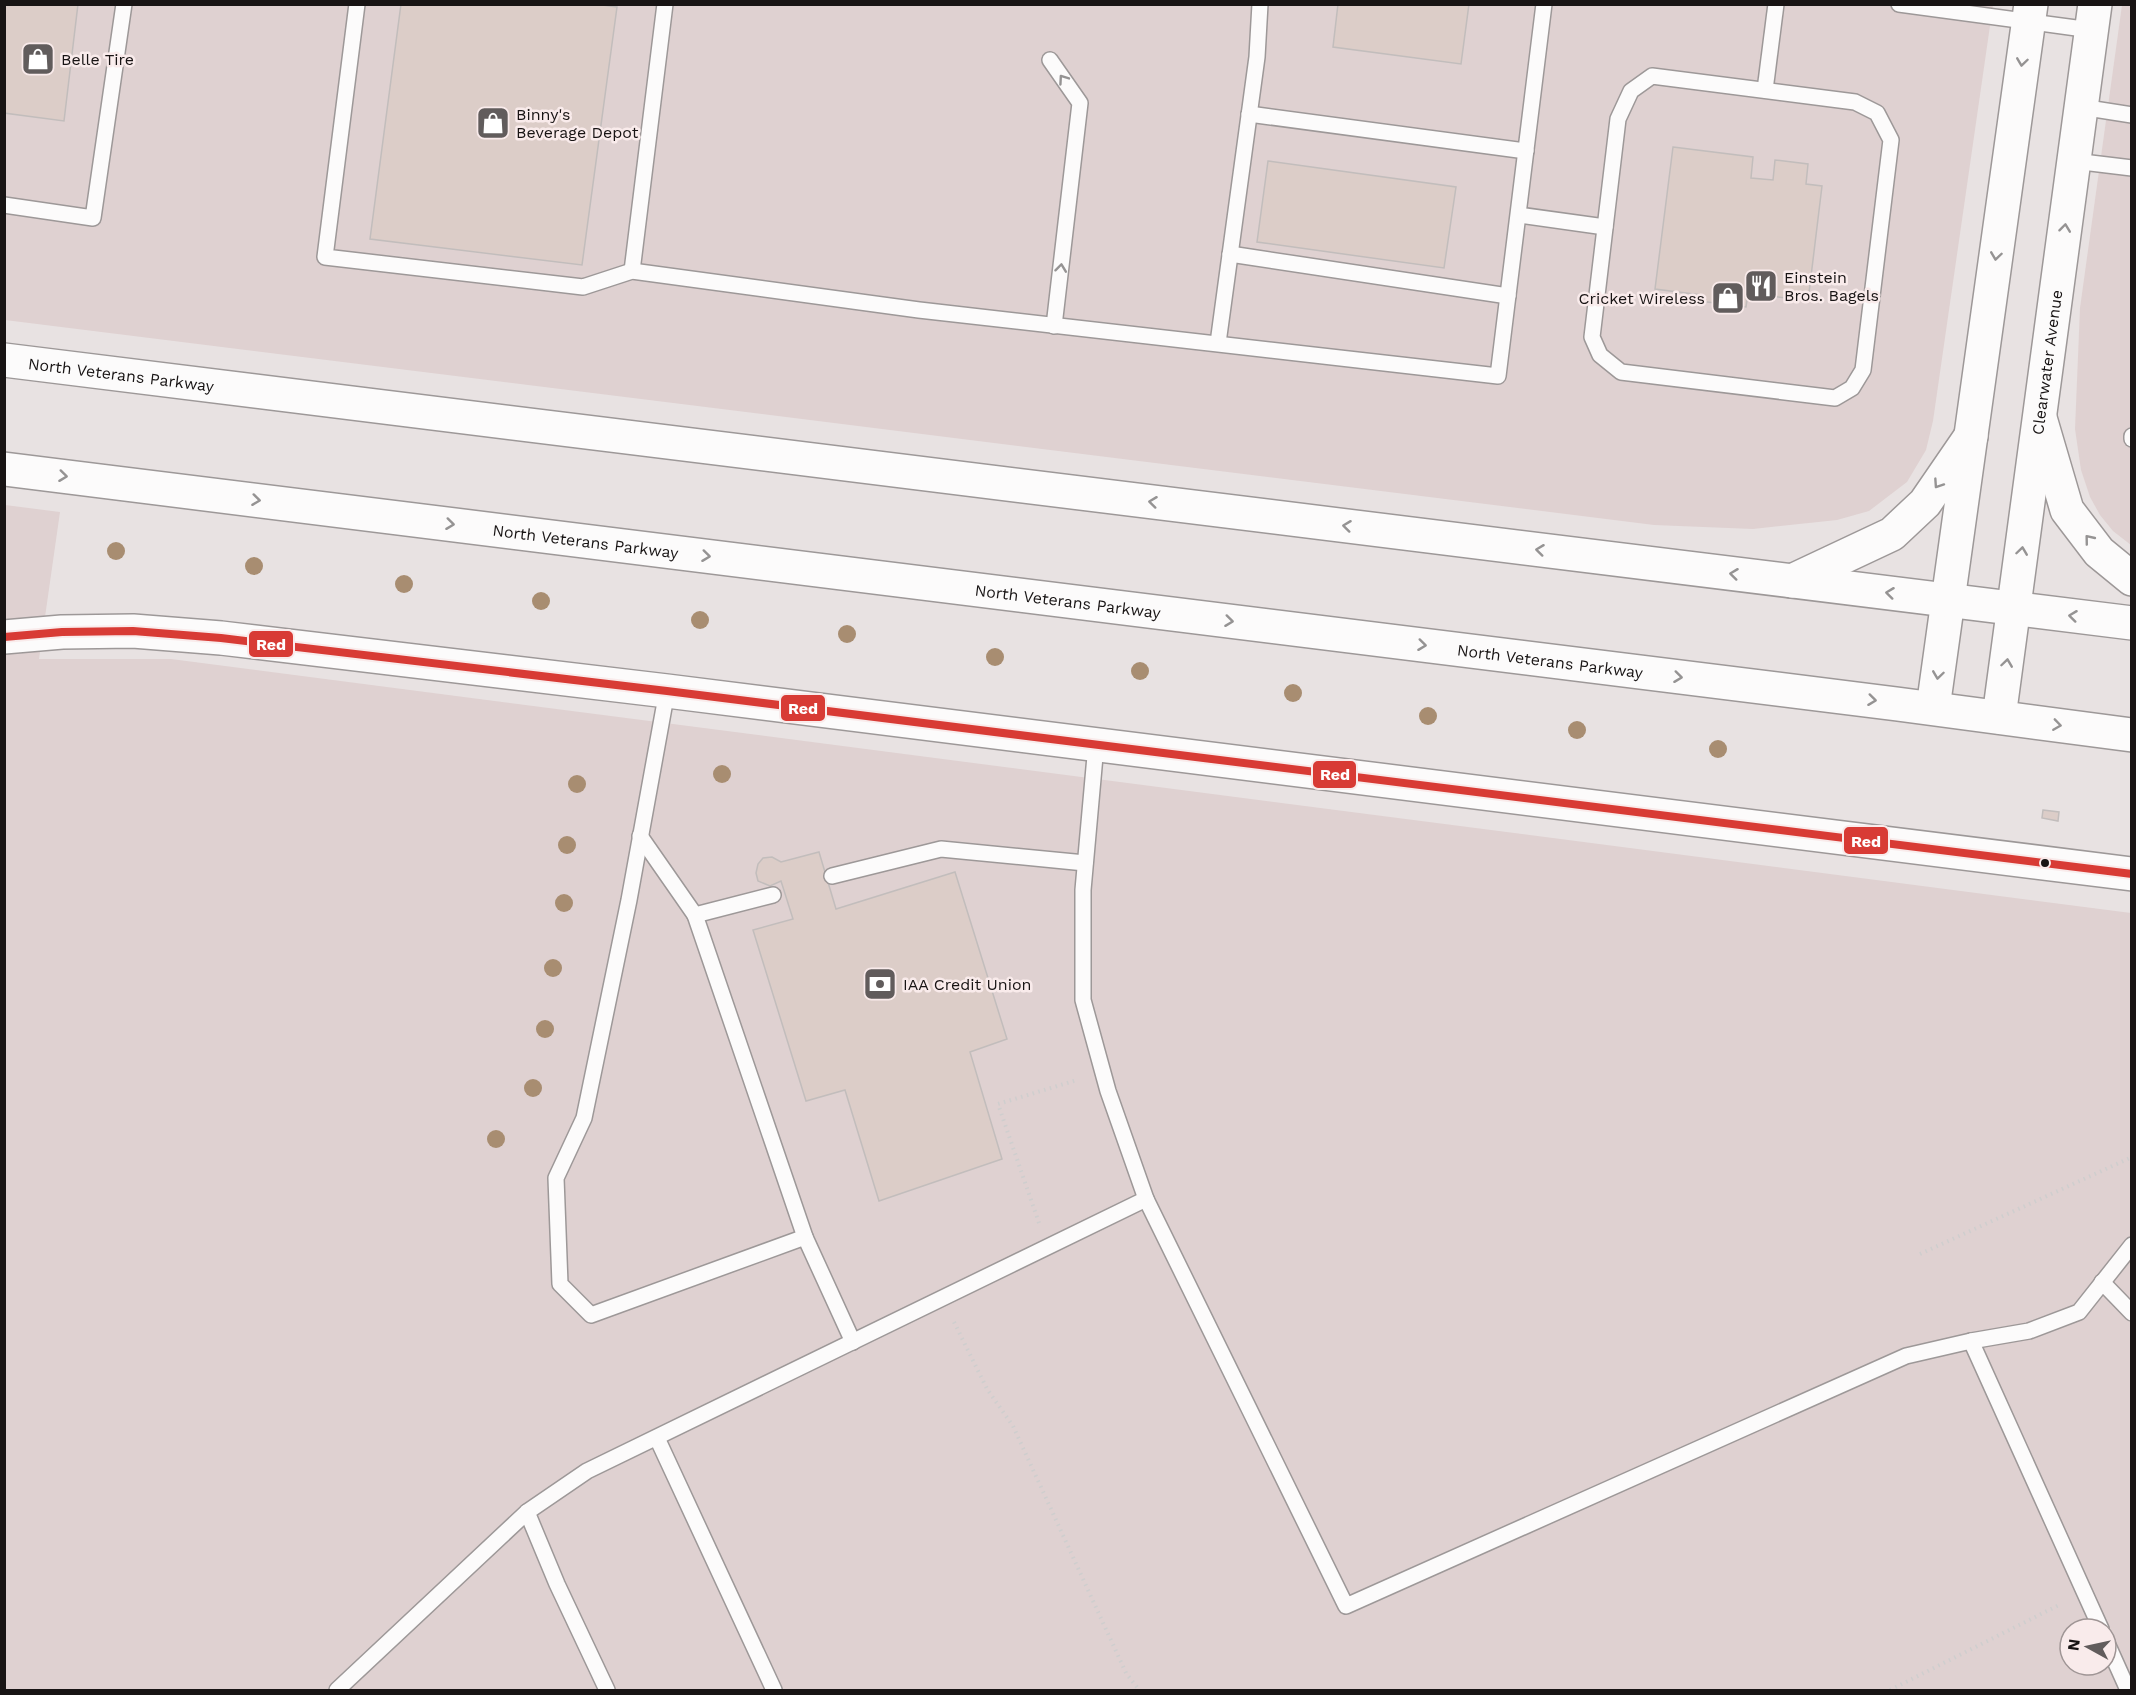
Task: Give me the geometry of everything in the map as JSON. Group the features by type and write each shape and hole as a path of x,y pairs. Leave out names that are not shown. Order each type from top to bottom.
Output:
{"main road":[{"path":"1933,708 2029,13"},
{"name":"Clearwater Avenue","path":"1999,717 2093,17"},
{"name":"North Veterans Parkway","path":"4,360 2132,623"},
{"path":"2040,418 2067,510 2099,552 2132,579"},
{"path":"1792,581 1892,534 1925,503 1971,436"},
{"name":"North Veterans Parkway","path":"4,469 1933,708 2132,735"},
{"path":"4,637 62,632 144,632 221,638 668,691 2132,874"}],"lane":[{"path":"4,206 93,218 124,4"},
{"path":"357,4 325,257 583,288 632,270 919,310 1498,376 1544,4"},
{"path":"632,270 664,4"},
{"path":"1218,343 1257,57 1260,4"},
{"path":"1766,90 1776,4"},
{"path":"1899,4 2093,17"},
{"path":"1050,60 1080,104 1054,326"},
{"path":"1652,76 1766,90 1856,102 1877,113 1891,140 1863,370 1852,388 1835,398 1621,372 1600,355 1592,337 1618,119 1631,91 1652,76"},
{"path":"2081,107 2132,115"},
{"path":"1249,114 1526,151"},
{"path":"2074,161 2132,168"},
{"path":"1519,215 1605,227"},
{"path":"1230,254 1508,296"},
{"path":"668,691 629,900 584,1118 556,1178 560,1284 591,1315 806,1237"},
{"path":"1096,745 1083,890 1083,1000 1113,1105 1146,1199 1346,1606 1906,1356 2029,1331 2079,1312 2132,1245"},
{"path":"640,836 695,915 806,1237 853,1342"},
{"path":"832,876 941,849 1085,863"},
{"path":"695,915 773,895"},
{"path":"337,1690 527,1512 587,1471 1146,1199"},
{"path":"2102,1282 2132,1313"},
{"path":"1971,1341 2095,1617"},
{"path":"657,1438 774,1690"},
{"path":"527,1512 557,1584 607,1690"},
{"path":"2118,1668 2128,1690"}],"path":[{"path":"1047,1247 998,1104 1050,1086 1104,1073"},
{"path":"1920,1254 2132,1157"},
{"path":"928,1306 948,1312 987,1389 1013,1426 1126,1673 1139,1690"},
{"path":"1890,1690 2084,1593"}],"shaded area":[{"path":"5,5 1993,5 1933,421 1926,450 1907,482 1869,511 1837,520 1753,529 1654,525 5,320"},
{"path":"2122,5 2131,5 2131,545 2113,531 2100,515 2090,497 2081,470 2075,429 2080,308"},
{"path":"5,505 60,512 39,659 171,659 2131,913 2131,1690 5,1690"}],"building":[{"name":"Belle Tire","path":"4,4 78,4 64,121 4,113"},
{"name":"Binny's Beverage Depot","path":"401,4 595,4 617,7 582,265 370,239"},
{"path":"1338,4 1469,4 1461,64 1333,47"},
{"path":"1673,147 1753,157 1751,178 1773,180 1775,160 1808,164 1806,184 1822,186 1808,301 1748,293 1746,307 1700,301 1701,295 1655,289"},
{"path":"1268,161 1456,187 1444,268 1257,242"},
{"path":"2043,810 2059,812 2058,821 2042,818"},
{"name":"IAA Credit Union","path":"819,852 836,909 955,872 1007,1039 970,1052 1002,1159 879,1201 845,1090 806,1101 753,930 793,919 781,881 770,886 758,881 756,873 758,864 763,858 772,857 781,862"}],"transit line":[{"name":"Red","path":"4,637 62,632 133,631 221,638 667,691 2132,874"}],"place":[{"name":"Belle Tire","path":"38,59"},
{"name":"Binny's Beverage Depot","path":"493,123"},
{"name":"Einstein Bros. Bagels","path":"1761,286"},
{"name":"Cricket Wireless","path":"1728,298"},
{"name":"IAA Credit Union","path":"880,984"}]}
